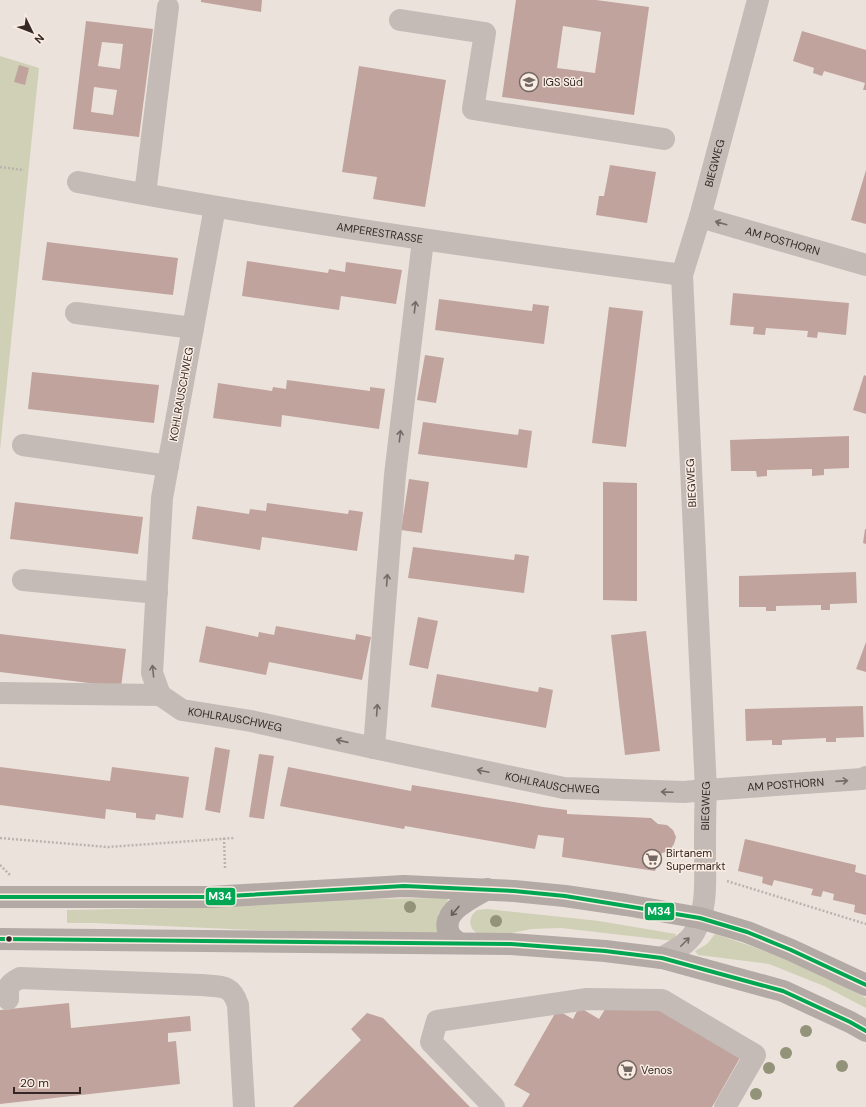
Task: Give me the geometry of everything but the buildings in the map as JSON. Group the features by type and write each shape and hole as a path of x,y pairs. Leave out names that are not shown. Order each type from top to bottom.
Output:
{"main road":[{"path":"0,898 210,896 404,886 487,889 565,896 700,918 747,932 791,950 866,985"},
{"path":"459,943 450,936 447,927 450,914 460,904 487,889"},
{"path":"0,939 511,944 662,958 783,991 866,1031"}],"street":[{"name":"BIEGWEG","path":"662,958 681,946 693,934 700,918 704,901 705,874 706,790 682,275 700,217 758,0"},
{"path":"145,194 168,7"},
{"path":"400,20 486,33 473,109 664,139"},
{"name":"AMPERESTRASSE","path":"78,182 215,207 423,240 682,275"},
{"name":"KOHLRAUSCHWEG","path":"215,207 162,498 152,673 160,695 182,710 251,721 564,788 684,792 706,790"},
{"name":"AM POSTHORN","path":"700,217 866,266"},
{"path":"374,748 395,475 423,240"},
{"path":"76,313 193,328"},
{"path":"23,445 168,466"},
{"path":"23,580 157,592"},
{"path":"0,693 160,695"},
{"name":"AM POSTHORN","path":"706,790 862,779 866,777"},
{"path":"8,999 8,987 12,982 20,978 194,984 221,987 230,990 234,993 238,1004 244,1107"},
{"path":"494,1107 431,1042 437,1021 587,999 662,1000 756,1055 725,1107"}],"path":[{"path":"0,166 24,170"},
{"path":"0,838 108,847 234,838"},
{"path":"224,838 225,868"},
{"path":"0,865 14,879"},
{"path":"705,874 866,924"}],"green space":[{"path":"0,56 39,68 0,450"},
{"path":"448,898 446,904 438,914 438,923 442,935 67,923 67,910 172,908 356,899"},
{"path":"487,909 599,921 676,934 674,941 561,928 531,929 507,934 479,935 472,929 470,922 472,915 477,910"},
{"path":"715,934 814,970 866,998 866,1008 824,986 769,964 698,955 695,951 707,944"}],"transit line":[{"name":"M34","path":"0,897 210,897 404,886 514,891 565,896 700,918 747,932 791,950 866,985"},
{"name":"M34","path":"0,939 511,944 605,951 662,958 783,991 866,1031"}],"place":[{"name":"IGS Süd","path":"529,82"},
{"name":"Birtanem Supermarkt","path":"652,859"},
{"name":"Venos","path":"627,1070"}]}
